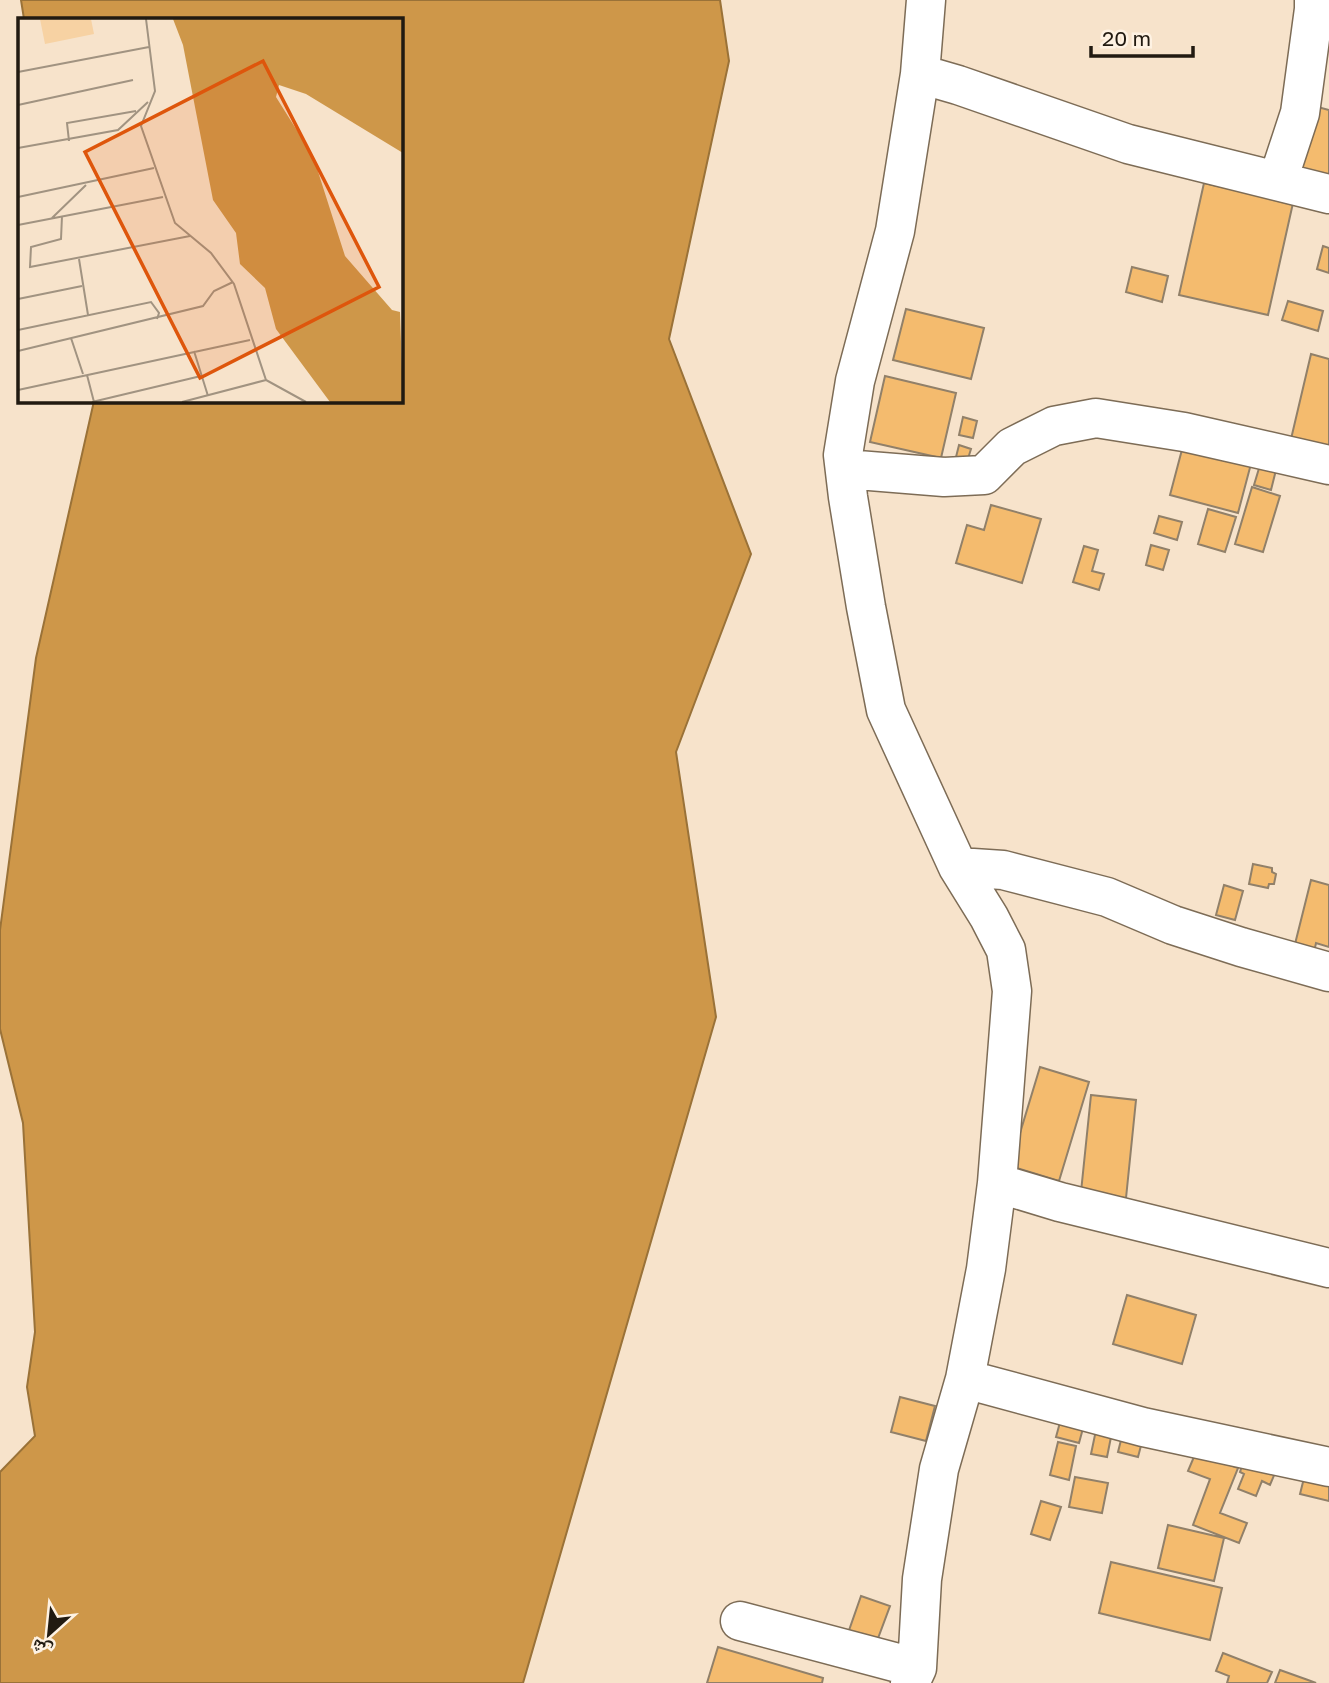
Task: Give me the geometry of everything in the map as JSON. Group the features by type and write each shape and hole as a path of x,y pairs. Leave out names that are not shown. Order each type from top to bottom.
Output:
{"street":[{"path":"740,1621 914,1675 922,1579 939,1469 965,1379 997,1183 1012,991 1006,950 958,867 886,710 866,607 844,455 855,381 895,231 919,74 926,0"},
{"path":"1278,180 1300,113 1319,7"},
{"path":"919,74 1128,144 1329,194"},
{"path":"845,469 944,477 984,475 1012,447 1054,426 1096,418 1184,432 1329,465"},
{"path":"958,867 1003,870 1107,897 1173,925 1329,972"},
{"path":"997,1183 1060,1202 1329,1268"},
{"path":"965,1379 1143,1427 1329,1466"}],"shaded area":[{"path":"21,0 720,0 729,61 669,339 751,554 676,752 716,1017 523,1683 0,1683 0,1472 35,1436 27,1387 35,1332 23,1123 0,1029 0,930 36,658 94,402 402,402 402,18 24,18"}],"building":[{"path":"1314,106 1329,110 1329,176 1299,169"},
{"path":"1204,183 1293,203 1268,315 1179,295"},
{"path":"1323,246 1329,248 1329,273 1317,269"},
{"path":"1132,267 1168,276 1162,302 1126,292"},
{"path":"1288,301 1323,311 1318,331 1282,320"},
{"path":"906,309 984,328 971,379 893,360"},
{"path":"1311,354 1329,359 1329,448 1291,439"},
{"path":"885,376 956,393 941,458 870,442"},
{"path":"963,417 977,421 973,438 959,435"},
{"path":"1184,442 1252,460 1238,513 1170,495"},
{"path":"959,445 971,449 966,465 955,461"},
{"path":"1260,465 1276,470 1271,490 1254,485"},
{"path":"1252,487 1280,496 1263,552 1235,544"},
{"path":"991,505 1041,519 1022,583 956,563 967,525 984,530"},
{"path":"1208,509 1236,517 1225,552 1198,544"},
{"path":"1159,516 1182,522 1177,540 1154,533"},
{"path":"1151,545 1169,550 1163,570 1146,565"},
{"path":"1084,546 1098,550 1092,571 1104,574 1099,590 1073,582"},
{"path":"1253,864 1272,868 1272,872 1276,874 1274,884 1269,884 1268,888 1249,884"},
{"path":"1311,880 1329,885 1329,947 1316,943 1313,957 1293,952"},
{"path":"1224,885 1243,891 1235,920 1216,915"},
{"path":"1040,1067 1089,1082 1059,1181 1010,1166"},
{"path":"1091,1095 1136,1100 1126,1198 1081,1192"},
{"path":"1127,1295 1196,1315 1182,1364 1113,1344"},
{"path":"900,1397 935,1406 926,1441 891,1432"},
{"path":"1062,1415 1085,1421 1079,1443 1056,1437"},
{"path":"1096,1430 1112,1432 1107,1457 1091,1454"},
{"path":"1123,1432 1143,1438 1138,1457 1118,1452"},
{"path":"1058,1442 1076,1446 1069,1480 1050,1475"},
{"path":"1196,1452 1238,1468 1220,1513 1247,1523 1239,1543 1193,1525 1210,1479 1188,1471"},
{"path":"1244,1460 1275,1473 1270,1485 1262,1481 1256,1496 1238,1489 1244,1474 1240,1472"},
{"path":"1305,1474 1329,1480 1329,1501 1300,1494"},
{"path":"1075,1477 1108,1483 1102,1513 1069,1507"},
{"path":"1041,1501 1061,1507 1050,1540 1031,1534"},
{"path":"1168,1525 1224,1538 1214,1581 1158,1568"},
{"path":"1111,1562 1222,1588 1210,1640 1099,1613"},
{"path":"861,1596 890,1606 874,1649 846,1639"},
{"path":"718,1647 823,1678 822,1683 707,1683"},
{"path":"1223,1653 1272,1672 1267,1683 1227,1683 1229,1676 1216,1671"},
{"path":"1280,1670 1308,1680 1316,1683 1275,1683"}]}
